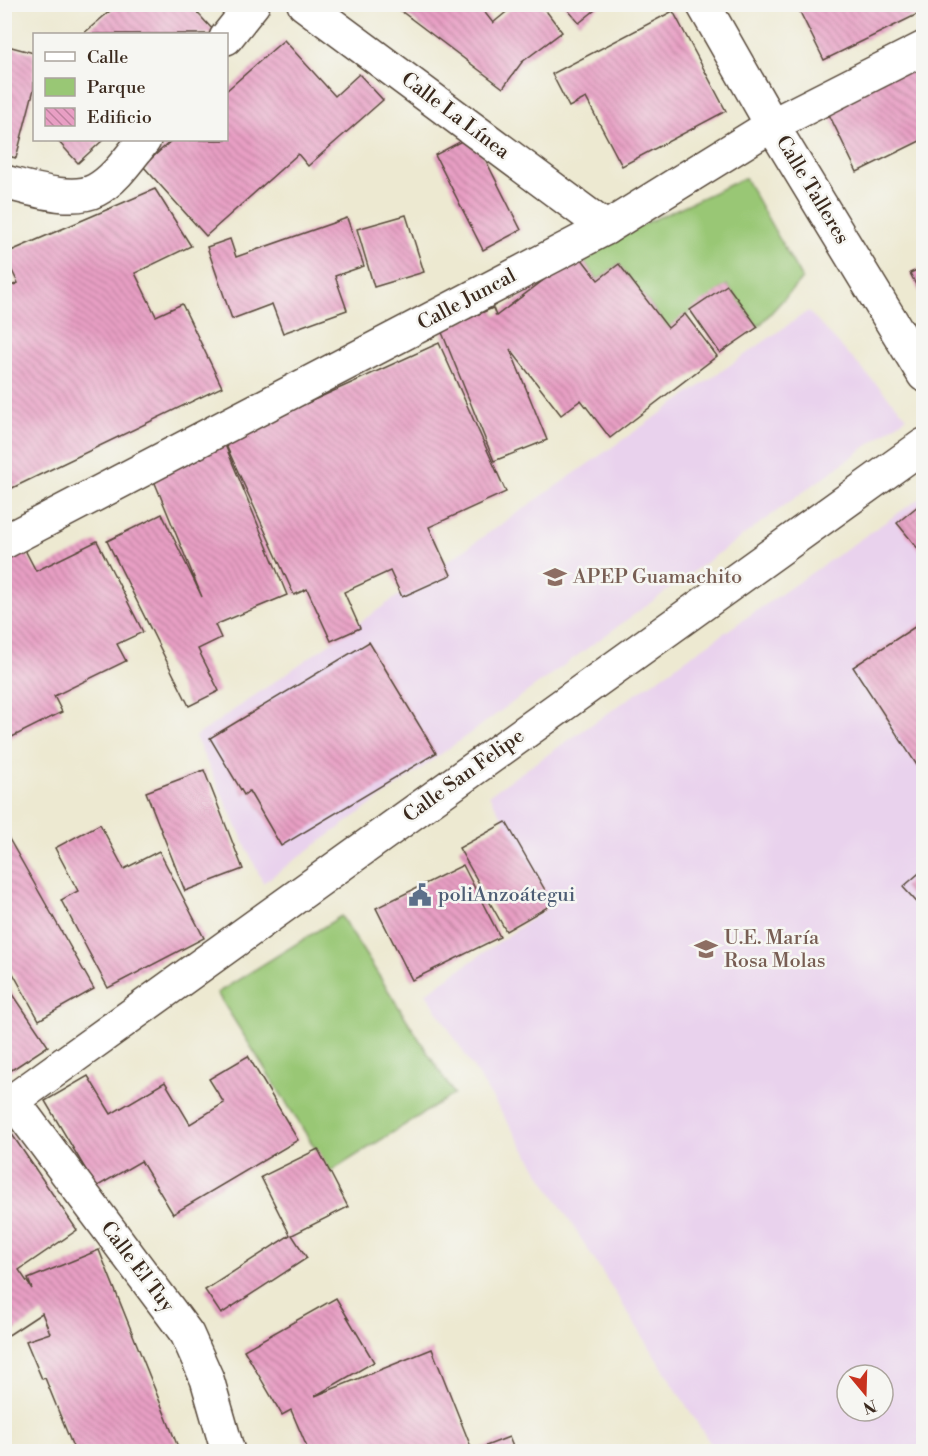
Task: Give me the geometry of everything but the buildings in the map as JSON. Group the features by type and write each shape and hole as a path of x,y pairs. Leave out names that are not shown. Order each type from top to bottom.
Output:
{"street":[{"path":"228,35 253,4"},
{"name":"Calle La Línea","path":"304,4 606,228"},
{"name":"Calle Talleres","path":"703,4 772,125 924,375"},
{"name":"Calle Juncal","path":"4,542 606,228 772,125 924,48"},
{"path":"4,182 62,196 94,191 117,172 143,141"},
{"name":"Calle San Felipe","path":"9,1104 924,445"},
{"name":"Calle El Tuy","path":"9,1104 187,1334 207,1379 228,1452"}],"shaded area":[{"name":"APEP Guamachito","path":"808,311 907,417 263,883 195,737"},
{"name":"U.E. María Rosa Molas","path":"923,496 923,1451 715,1451 426,993 553,904 489,795"}],"green space":[{"path":"745,178 802,279 758,327 727,285 668,328 619,264 598,280 578,254"},
{"path":"341,916 454,1094 330,1172 217,993"}],"place":[{"name":"APEP Guamachito","path":"555,577"},
{"name":"poliAnzoátegui","path":"420,895"},
{"name":"U.E. María Rosa Molas","path":"706,949"}]}
